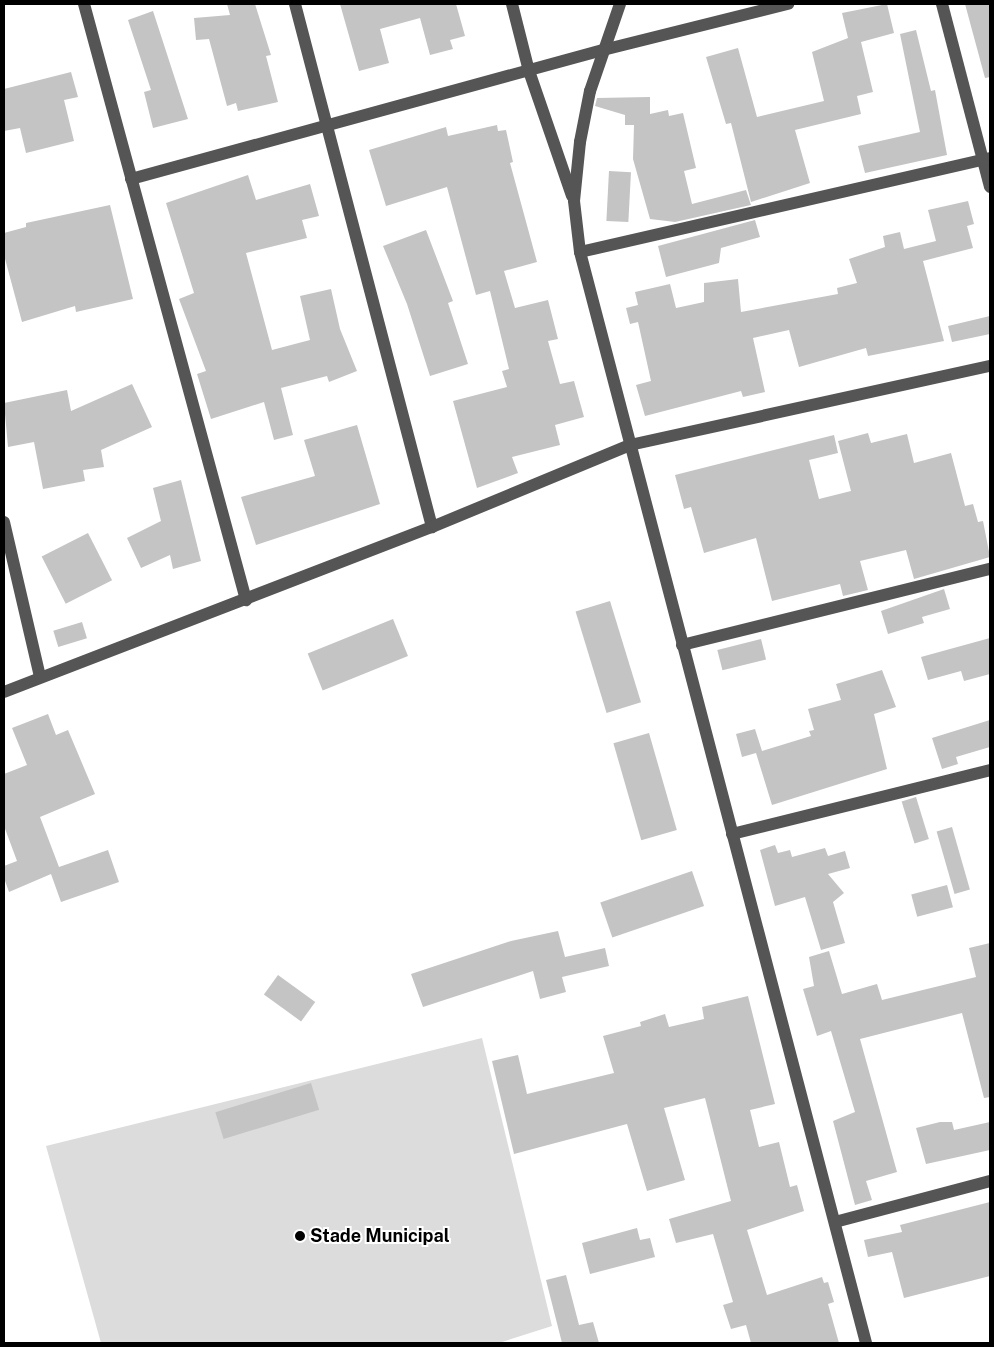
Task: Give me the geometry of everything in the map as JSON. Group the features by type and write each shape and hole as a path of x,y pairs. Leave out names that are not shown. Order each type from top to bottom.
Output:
{"street":[{"path":"84,4 246,600"},
{"path":"295,4 324,124 432,527"},
{"path":"512,4 529,71 574,201 580,252 866,1343"},
{"path":"574,201 580,142 603,50 620,4"},
{"path":"131,179 324,124 603,50 788,4"},
{"path":"942,4 987,159 990,187"},
{"path":"580,252 987,159"},
{"path":"4,692 432,527 630,445 990,366"},
{"path":"4,522 40,677"},
{"path":"682,645 990,569"},
{"path":"732,834 990,770"},
{"path":"835,1222 990,1181"}],"shaded area":[{"name":"Stade Municipal","path":"482,1038 552,1326 499,1343 101,1343 46,1146"}],"building":[{"path":"227,4 255,4 271,55 266,56 278,102 238,111 236,103 227,106 209,39 196,40 194,18 230,15"},
{"path":"340,4 456,4 465,36 450,40 453,49 430,55 420,18 380,29 389,63 359,71"},
{"path":"887,4 894,33 861,42 873,92 857,96 861,114 795,130 810,183 751,202 731,123 726,124 706,57 738,48 757,117 824,101 812,52 848,38 842,13"},
{"path":"965,4 990,4 990,77 985,78"},
{"path":"153,11 188,119 153,128 144,92 151,90 128,20"},
{"path":"916,30 931,91 935,90 947,155 865,173 858,146 920,132 900,34"},
{"path":"71,72 78,97 64,100 74,141 26,153 20,128 4,131 4,89"},
{"path":"650,97 650,114 668,110 669,116 683,113 696,168 684,171 692,204 746,190 751,205 675,222 650,219 633,159 634,125 625,125 625,115 595,106 597,98"},
{"path":"497,125 498,131 506,130 513,162 510,163 537,262 504,271 515,308 548,300 558,339 548,341 560,384 574,381 584,417 555,425 560,445 512,457 518,473 477,488 453,401 507,387 502,371 509,369 490,291 476,295 447,187 386,206 369,150 446,127 448,136"},
{"path":"609,171 631,172 628,222 606,221"},
{"path":"248,175 256,200 310,184 319,216 302,220 307,238 246,253 272,350 310,340 300,296 331,289 340,329 357,371 329,382 327,376 281,388 293,435 274,440 264,402 211,419 197,374 206,371 179,299 194,293 166,203"},
{"path":"968,201 974,224 967,226 973,248 923,261 944,341 868,356 866,348 799,367 789,330 753,338 765,392 743,397 741,391 645,416 636,385 651,381 638,322 630,324 626,308 638,305 635,292 670,284 676,308 704,302 704,283 738,279 741,312 838,294 837,288 857,283 849,259 885,247 883,236 900,232 904,249 936,241 928,210"},
{"path":"110,205 133,299 76,312 75,306 22,322 4,255 4,233 26,227 26,223"},
{"path":"755,220 760,237 721,248 719,263 666,277 658,246"},
{"path":"426,230 453,301 448,303 468,364 430,376 407,304 383,246"},
{"path":"990,316 990,334 952,342 948,326"},
{"path":"132,384 152,427 101,450 104,467 83,470 85,481 43,489 34,442 8,447 4,403 67,390 71,411"},
{"path":"357,425 380,504 256,545 241,497 315,476 304,440"},
{"path":"868,433 871,443 907,434 914,463 951,453 965,506 973,504 978,522 983,521 990,557 914,579 906,550 860,561 868,590 843,596 840,584 772,601 756,538 704,553 691,507 684,509 675,475 834,435 838,453 809,460 819,499 851,491 838,441"},
{"path":"181,480 201,561 173,569 170,555 141,568 127,538 161,521 153,488"},
{"path":"88,533 112,580 66,604 42,557"},
{"path":"944,589 950,609 922,617 924,623 888,634 881,611"},
{"path":"610,601 641,702 607,713 576,612"},
{"path":"393,619 408,656 323,691 308,653"},
{"path":"82,622 87,638 58,647 53,631"},
{"path":"990,638 990,674 964,681 961,671 928,680 921,657"},
{"path":"761,639 766,659 722,670 717,650"},
{"path":"882,670 896,707 874,714 887,769 772,805 756,753 742,757 736,734 755,729 762,751 811,736 809,731 814,730 808,709 841,700 836,684"},
{"path":"48,714 56,735 68,730 95,794 40,817 59,867 108,850 119,882 61,902 51,874 9,892 4,878 4,866 17,861 4,826 4,774 27,765 12,728"},
{"path":"990,720 990,747 956,757 958,764 942,769 932,738"},
{"path":"649,733 677,830 641,840 613,743"},
{"path":"916,797 929,839 915,843 902,801"},
{"path":"952,827 970,889 955,894 937,831"},
{"path":"775,845 778,853 790,850 792,857 825,848 828,856 845,851 850,868 828,874 844,893 833,902 845,943 821,950 805,897 775,906 760,850"},
{"path":"692,871 704,906 612,938 600,903"},
{"path":"947,885 953,907 917,917 911,895"},
{"path":"558,931 565,957 605,948 609,966 562,977 566,992 540,999 533,971 423,1007 411,974 511,941"},
{"path":"990,943 990,1097 984,1098 962,1013 860,1039 897,1172 866,1181 872,1200 855,1205 833,1121 855,1112 831,1031 817,1036 803,989 814,986 809,957 829,951 842,994 877,984 882,1000 976,977 969,948"},
{"path":"278,975 315,1002 301,1021 264,994"},
{"path":"748,996 775,1104 750,1110 759,1147 779,1142 790,1187 797,1185 804,1211 747,1230 767,1295 822,1277 824,1283 828,1282 834,1302 828,1304 839,1343 751,1343 746,1325 731,1329 723,1305 733,1302 713,1234 676,1243 669,1219 731,1201 705,1098 664,1108 685,1180 647,1191 627,1124 514,1154 492,1061 518,1055 527,1094 614,1073 603,1036 641,1026 640,1022 665,1014 669,1027 704,1019 702,1007"},
{"path":"311,1083 319,1110 224,1139 215,1112"},
{"path":"940,1122 952,1122 954,1130 990,1122 990,1150 926,1164 916,1128"},
{"path":"990,1202 990,1276 904,1298 892,1252 868,1257 864,1240 902,1232 900,1225"},
{"path":"637,1228 640,1240 650,1238 655,1257 590,1274 582,1243"},
{"path":"566,1275 579,1325 593,1322 599,1343 562,1343 546,1280"}],"place":[{"name":"Stade Municipal","path":"300,1236"}]}
